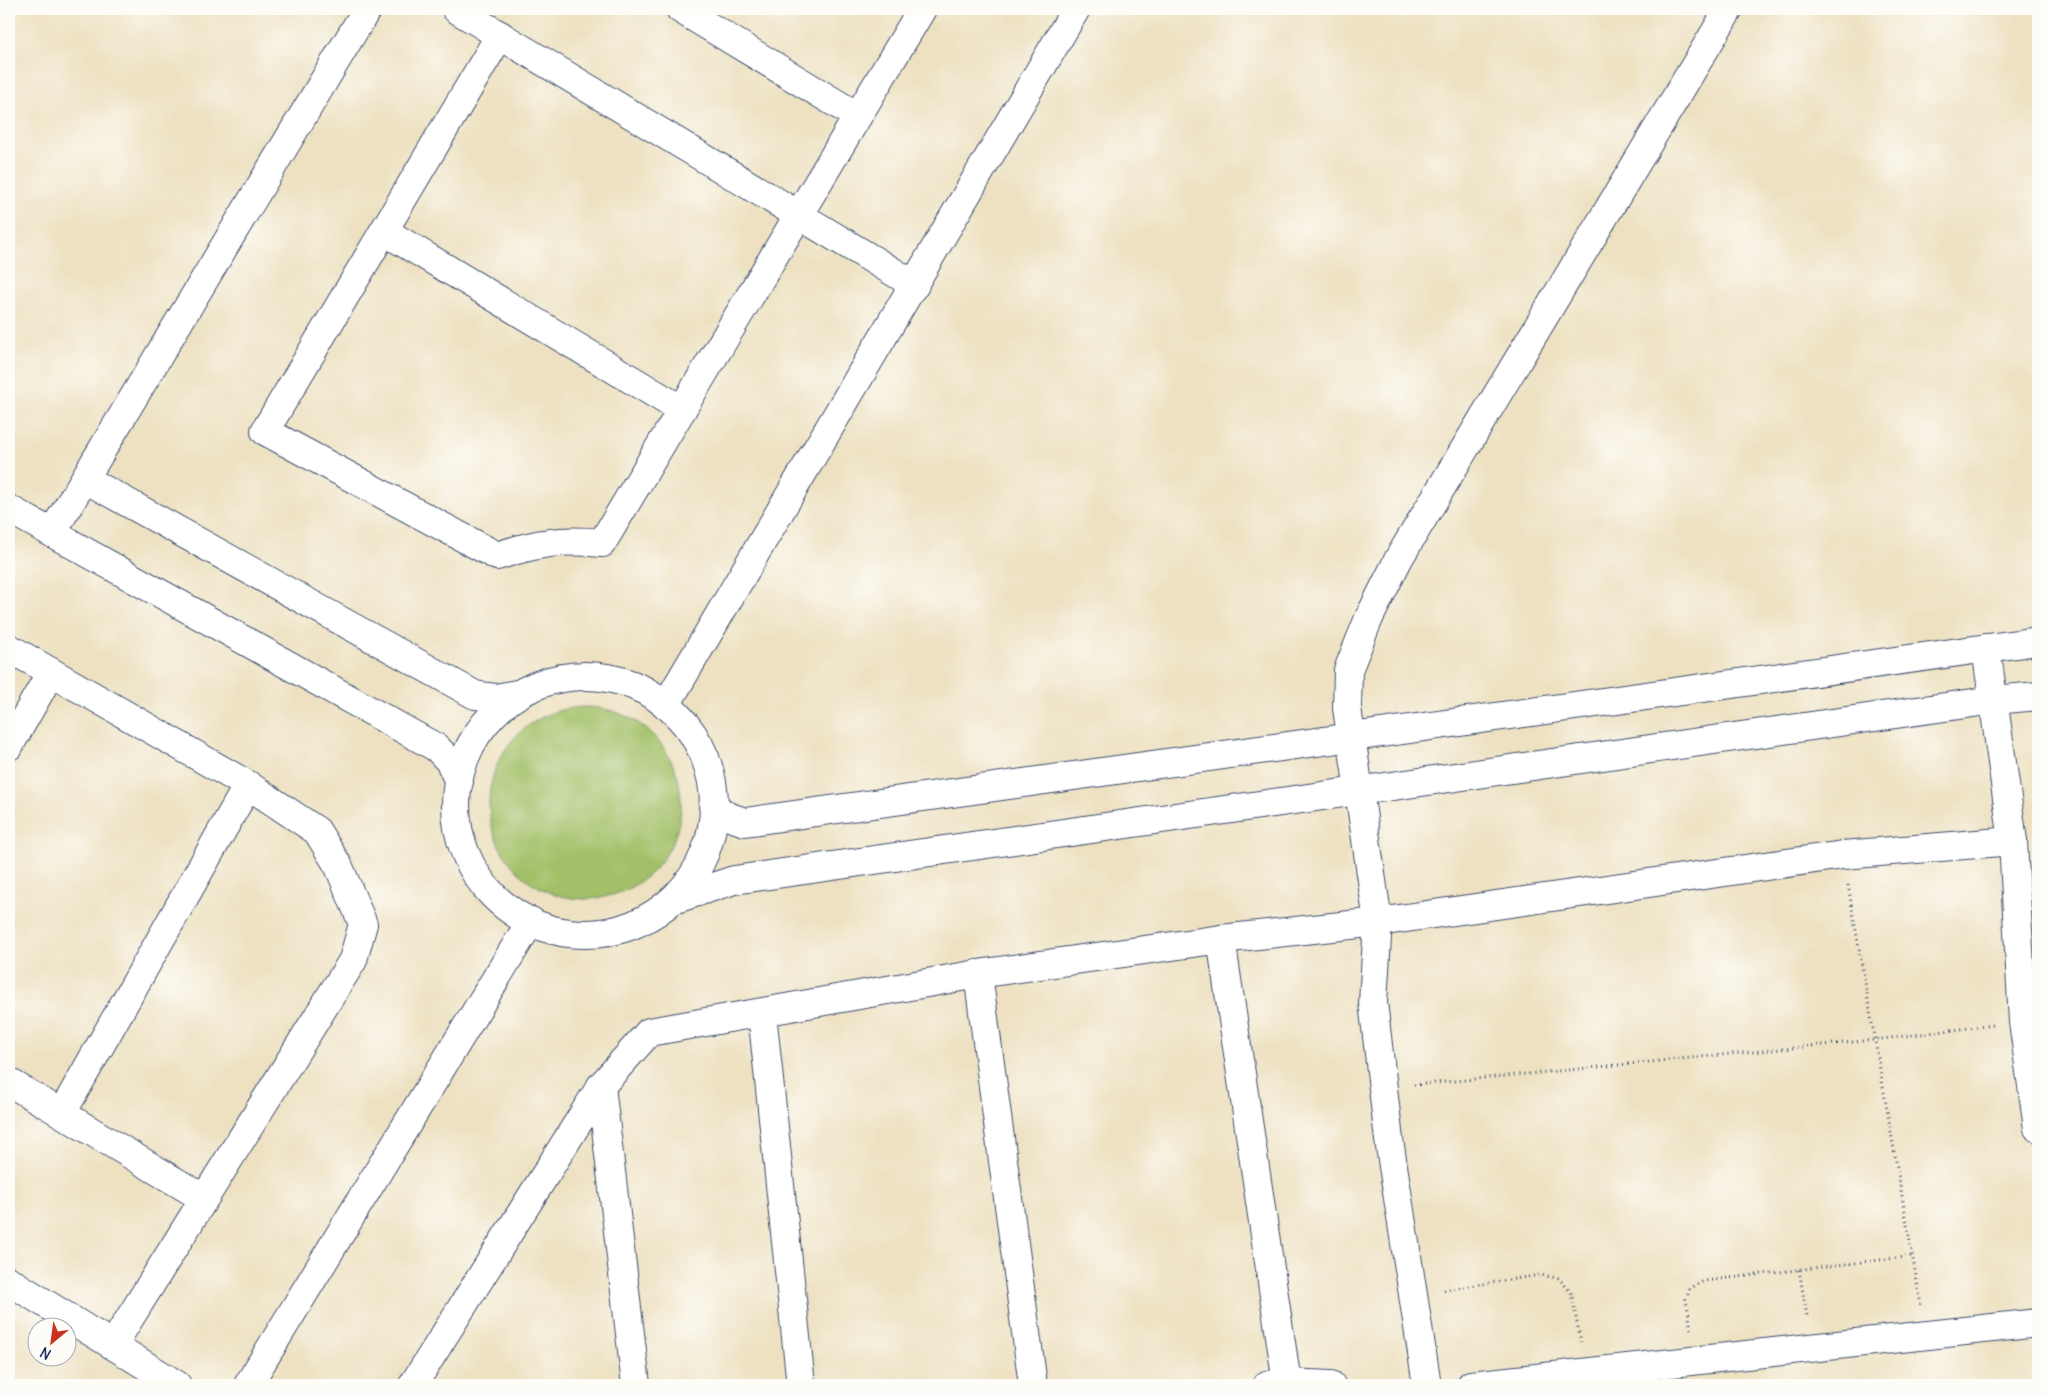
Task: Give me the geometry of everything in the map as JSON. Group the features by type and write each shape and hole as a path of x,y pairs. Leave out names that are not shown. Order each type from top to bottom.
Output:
{"street":[{"path":"52,533 368,9"},
{"path":"456,9 915,285"},
{"path":"680,9 857,116"},
{"path":"500,35 265,431 497,556 539,544 570,540 602,543 922,9"},
{"path":"666,705 1076,9"},
{"path":"1427,1385 1389,1140 1373,1002 1378,922 1361,790 1347,708 1348,670 1369,618 1399,558 1729,9"},
{"path":"384,231 682,410"},
{"path":"85,479 475,694 496,698 517,694 559,678 604,676 646,691 666,705 679,715 702,749 714,789 712,829 699,868 674,900"},
{"path":"11,516 52,533 437,748 450,762 459,782"},
{"path":"713,806 727,816 744,822 2038,641"},
{"path":"9,648 248,785 317,831 339,867 363,924 354,960 203,1198 113,1345"},
{"path":"1986,648 2013,841 2023,1022 2038,1128"},
{"path":"9,746 50,672"},
{"path":"517,694 484,723 462,762 455,806 463,850 486,889 521,917 559,932 600,934 640,923 674,900 734,880 1994,700 2038,696"},
{"path":"62,1113 248,785"},
{"path":"412,1385 601,1086 649,1032 978,974 1221,939 1378,922 1842,855 2013,841"},
{"path":"248,1385 531,921"},
{"path":"1221,939 1277,1384 1331,1385"},
{"path":"978,974 1033,1385"},
{"path":"762,1012 801,1385"},
{"path":"9,1082 203,1198"},
{"path":"601,1086 636,1385"},
{"path":"9,1281 177,1385"},
{"path":"1471,1385 2038,1324"}],"path":[{"path":"1842,855 1926,1336"},
{"path":"1383,1088 1874,1040 2023,1022"},
{"path":"1696,1360 1686,1299 1690,1288 1704,1281 1913,1256"},
{"path":"1798,1270 1813,1348"},
{"path":"1413,1296 1540,1275 1558,1278 1572,1292 1586,1372"}],"green space":[{"path":"594,707 604,708 630,718 646,728 660,742 674,766 680,784 680,822 674,840 660,864 646,878 622,892 604,898 576,899 566,898 540,888 524,878 510,864 496,840 490,822 489,794 490,784 500,758 510,742 524,728 548,714 566,708"}]}
